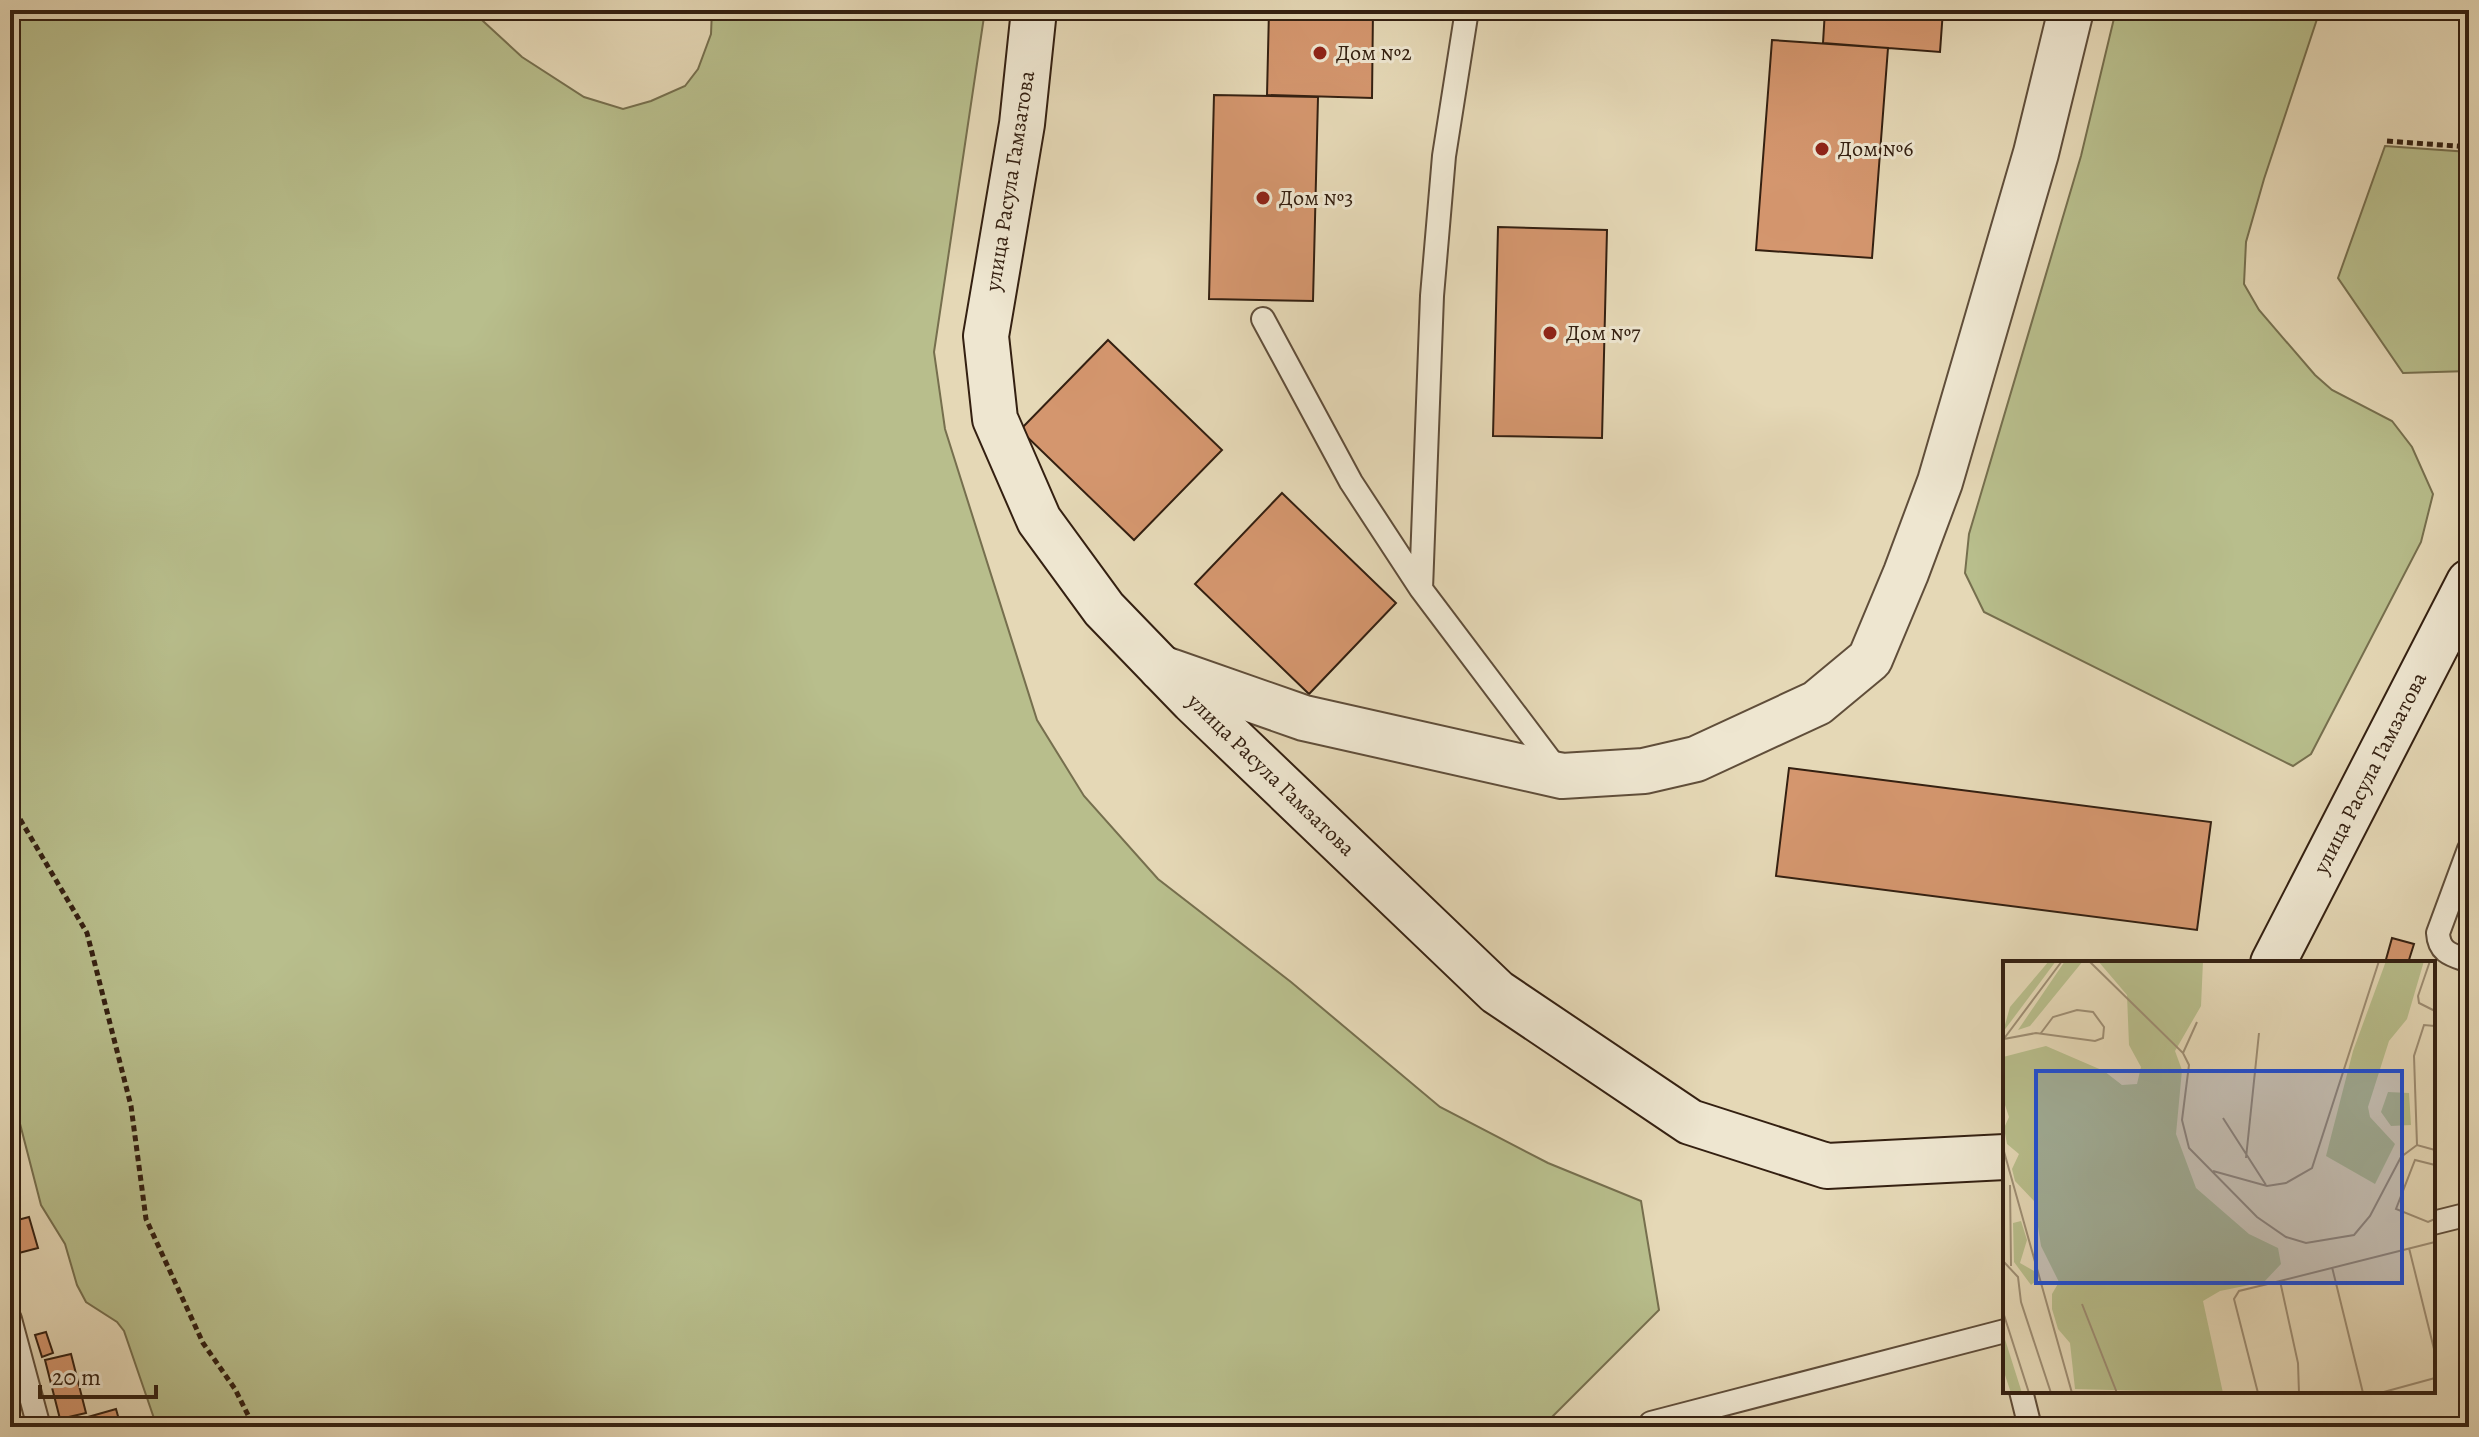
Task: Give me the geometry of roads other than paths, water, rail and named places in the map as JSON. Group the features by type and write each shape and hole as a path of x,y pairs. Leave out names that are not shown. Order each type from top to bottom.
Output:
{"main road":[{"name":"улица Расула Гамзатова","path":"1034,10 1022,124 986,336 995,419 1039,520 1104,609 1193,701 1497,992 1690,1122 1827,1166 2003,1157"},
{"path":"1161,668 1304,718 1562,776 1644,771 1696,759 1817,703 1870,659 1940,482 2036,153 2071,10"},
{"name":"улица Расула Гамзатова","path":"2274,961 2468,582"}],"lane":[{"path":"1421,589 1432,296 1444,156 1467,10"},
{"path":"1263,319 1351,482 1421,589 1562,776"},
{"path":"2469,849 2438,933 2444,952 2469,961"},
{"path":"2435,1222 2469,1214"},
{"path":"10,1319 39,1427"},
{"path":"1646,1426 2003,1332"},
{"path":"2022,1393 2030,1427"}],"place":[{"name":"Дом №2","path":"1320,53"},
{"name":"Дом №6","path":"1822,149"},
{"name":"Дом №3","path":"1263,198"},
{"name":"Дом №7","path":"1550,333"}]}
